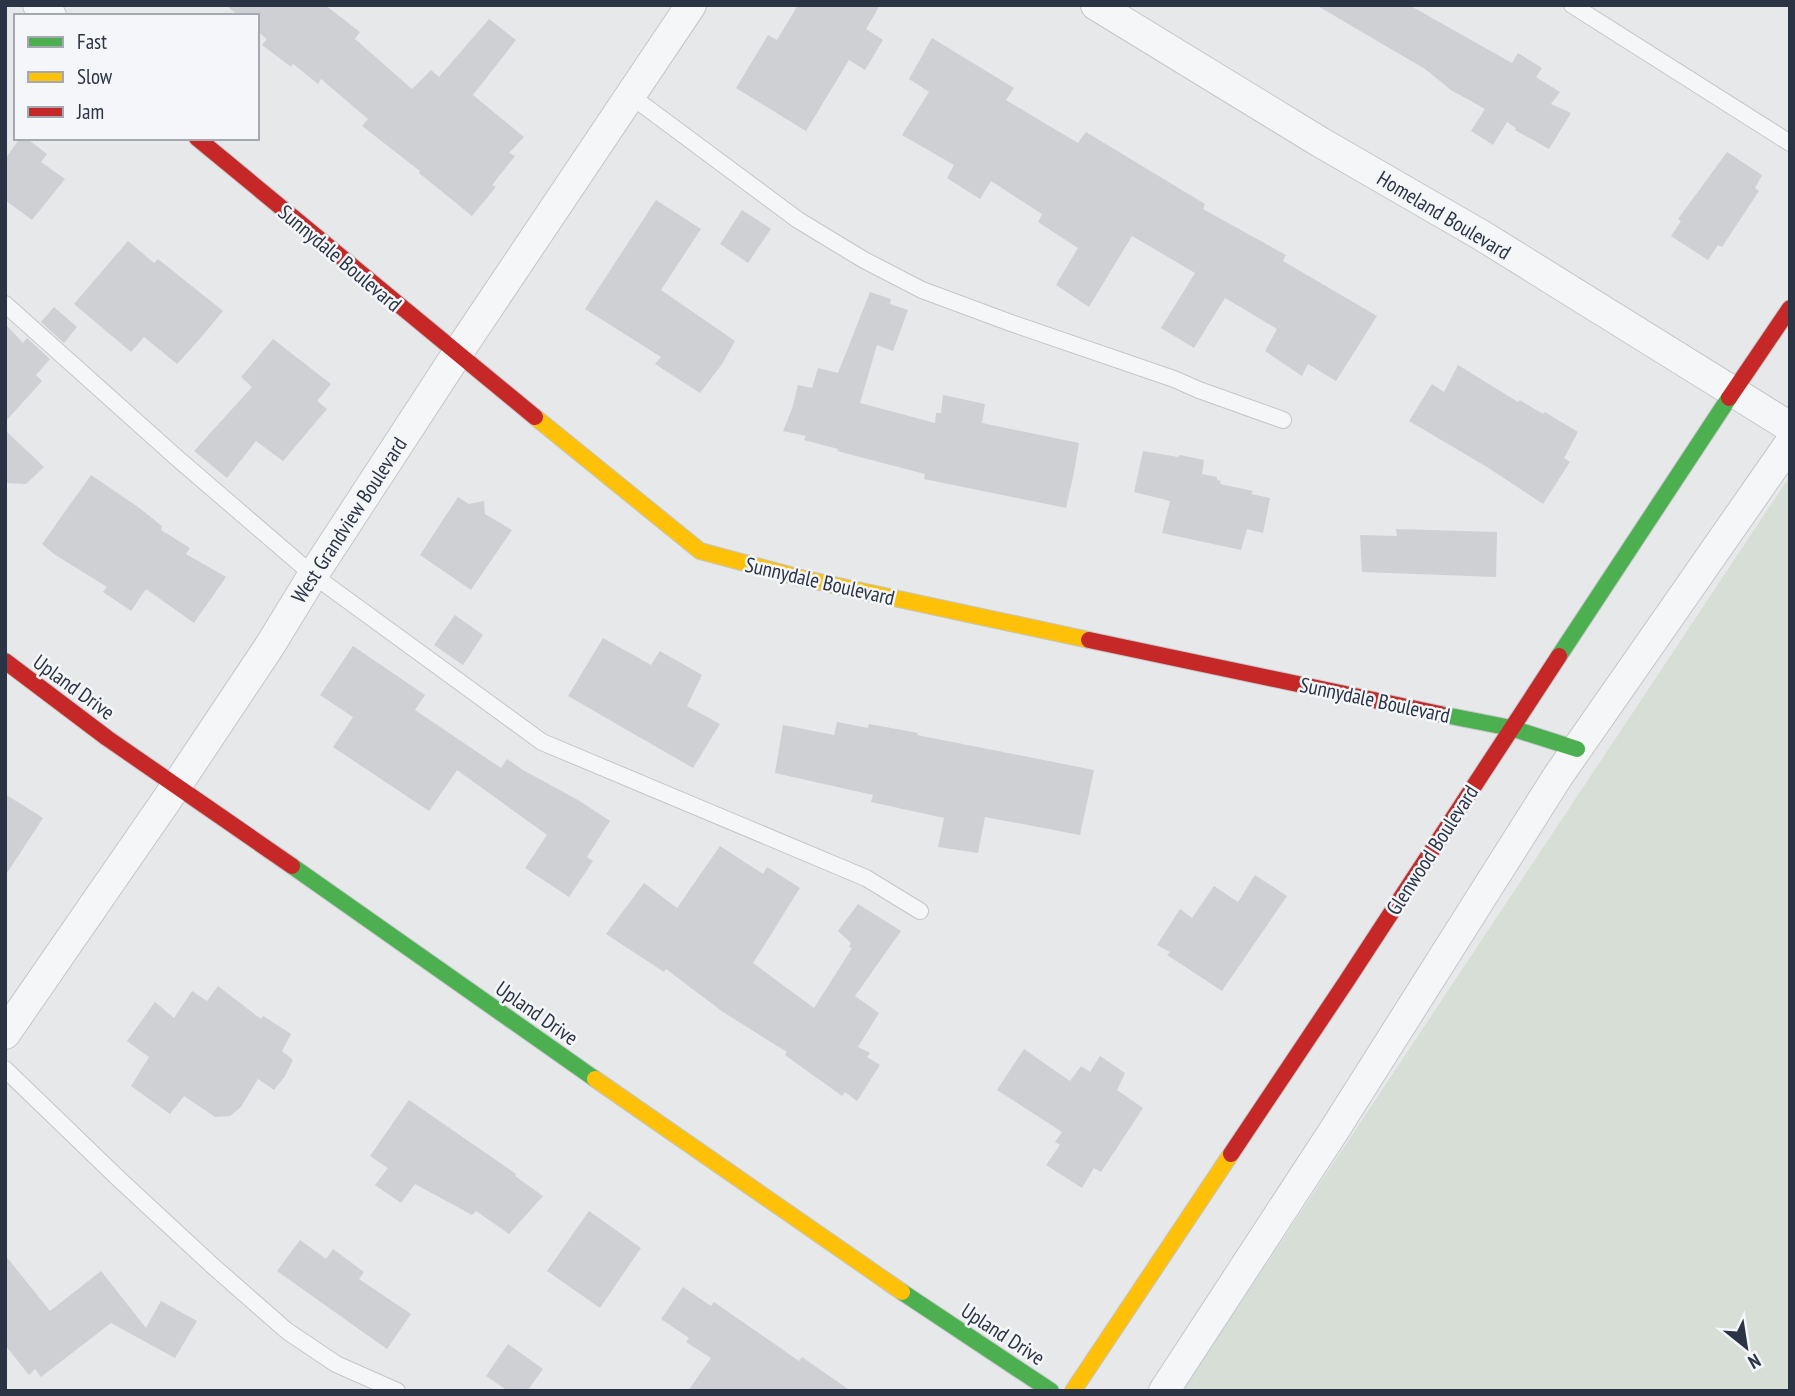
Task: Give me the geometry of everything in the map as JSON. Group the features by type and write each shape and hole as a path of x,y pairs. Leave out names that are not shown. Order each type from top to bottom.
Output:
{"street":[{"name":"West Grandview Boulevard","path":"5,1034 269,647 457,354 691,5"},
{"name":"Homeland Boulevard","path":"1096,5 1320,142 1466,226 1790,428"},
{"name":"Sunnydale Boulevard","path":"199,140 457,354 701,551 801,578 1511,728 1577,749"},
{"name":"Glenwood Boulevard","path":"1073,1391 1790,308"},
{"path":"1164,1391 1335,1129 1551,787 1790,443"},
{"name":"Upland Drive","path":"5,661 46,695 381,930 951,1325 1051,1391"}],"lane":[{"path":"1572,5 1790,143"},
{"path":"631,96 798,220 864,260 922,290 1283,419"},
{"path":"5,304 313,575 542,742 866,878 920,911"},
{"path":"5,1069 120,1180 287,1331 335,1364 397,1391"}],"shaded area":[{"path":"1790,476 1790,1391 1182,1391"}],"building":[{"path":"226,5 325,5 360,32 355,39 412,89 431,70 439,77 489,19 516,40 473,95 524,137 509,153 515,156 492,185 496,187 472,216 362,126 368,119 321,79 318,84 293,64 291,67 262,45 267,39 259,33 259,14 237,14"},
{"path":"798,5 880,5 866,29 883,40 865,70 849,60 806,131 736,88 768,35 777,40"},
{"path":"1316,5 1409,5 1512,63 1518,53 1542,68 1536,77 1560,92 1551,104 1571,113 1549,149 1515,130 1516,128 1507,122 1493,145 1471,131 1485,109 1451,90 1425,69"},
{"path":"932,38 1014,88 1006,100 1078,143 1086,132 1205,204 1203,209 1286,255 1283,261 1377,316 1336,381 1308,364 1302,376 1265,351 1277,329 1225,298 1194,348 1161,328 1195,273 1132,236 1089,307 1056,285 1078,248 1038,222 1042,214 991,181 980,199 947,178 954,165 902,135 929,92 909,79"},
{"path":"19,140 29,140 47,154 41,162 65,179 32,220 5,200 5,159"},
{"path":"1727,152 1762,175 1755,188 1759,191 1722,247 1718,245 1708,260 1671,236 1681,221 1678,219"},
{"path":"656,200 701,229 661,290 735,341 700,393 655,364 661,357 585,309"},
{"path":"742,210 771,229 748,263 720,244"},
{"path":"128,241 154,263 158,259 223,311 177,364 144,337 131,352 74,304"},
{"path":"870,292 891,299 890,304 908,310 893,351 877,345 860,403 935,423 936,413 941,413 943,395 985,404 982,423 1079,443 1066,508 924,479 925,474 837,451 838,449 804,440 806,436 783,431 798,385 812,388 818,368 838,373"},
{"path":"54,307 77,327 64,343 41,322"},
{"path":"5,324 23,343 27,338 50,359 36,375 42,381 5,422"},
{"path":"273,339 331,384 317,401 327,409 283,461 256,441 227,478 194,451 252,387 241,377"},
{"path":"1458,365 1518,402 1520,400 1543,414 1545,412 1578,432 1564,458 1570,462 1543,504 1409,421 1432,384 1444,392"},
{"path":"5,430 44,467 26,484 5,483"},
{"path":"1143,451 1204,460 1202,474 1217,477 1217,480 1221,481 1220,484 1253,491 1251,494 1270,498 1263,533 1247,529 1241,550 1162,533 1170,501 1134,492"},
{"path":"91,475 138,507 162,526 161,530 190,548 186,554 226,577 194,623 146,589 131,611 103,592 107,587 42,544"},
{"path":"458,497 469,504 484,501 485,514 512,530 471,590 420,555"},
{"path":"1396,529 1497,532 1496,577 1362,572 1360,535 1397,536"},
{"path":"455,615 483,635 463,665 434,645"},
{"path":"603,638 651,665 660,651 702,675 687,706 720,724 693,768 568,696"},
{"path":"353,646 425,695 415,710 501,768 507,759 610,821 587,857 593,861 569,897 525,868 547,835 457,770 429,811 333,747 353,717 320,695"},
{"path":"837,722 868,728 869,724 918,733 917,735 1094,770 1080,835 985,817 978,853 938,847 944,818 871,802 873,795 775,773 783,725 834,735"},
{"path":"5,794 43,818 5,876"},
{"path":"720,846 763,874 767,867 800,888 753,963 814,1008 852,948 849,947 851,943 838,931 858,904 901,931 855,996 879,1013 858,1047 870,1053 867,1057 880,1065 857,1101 845,1092 842,1096 785,1055 787,1052 723,1012 666,969 664,972 606,934 644,883 677,908"},
{"path":"1255,875 1287,896 1222,991 1167,955 1170,952 1157,945 1180,909 1192,918 1214,886 1238,902"},
{"path":"218,986 261,1019 263,1016 291,1034 282,1051 293,1060 274,1090 258,1079 241,1107 230,1116 215,1117 184,1096 170,1114 131,1086 149,1057 127,1041 155,1002 174,1018 192,991 207,1001"},
{"path":"1024,1049 1070,1081 1081,1066 1090,1072 1100,1056 1125,1073 1117,1090 1143,1108 1101,1172 1094,1168 1082,1188 1046,1165 1060,1145 1055,1142 1062,1132 997,1090"},
{"path":"409,1100 516,1174 515,1176 543,1196 509,1234 476,1211 472,1215 415,1184 401,1203 375,1185 388,1168 370,1156"},
{"path":"589,1211 641,1248 600,1308 547,1271"},
{"path":"300,1240 326,1259 333,1249 364,1272 359,1279 411,1314 387,1349 277,1271"},
{"path":"5,1255 50,1311 101,1271 146,1328 161,1301 197,1321 175,1358 111,1323 41,1377 35,1369 29,1375 5,1345"},
{"path":"683,1287 711,1306 714,1302 799,1361 802,1357 851,1391 688,1391 711,1358 686,1342 689,1338 661,1319"},
{"path":"508,1344 543,1369 527,1391 508,1391 486,1376"}],"traffic: fast":[{"path":"1559,656 1729,398"},
{"path":"1440,714 1511,728 1577,749"},
{"path":"292,866 595,1079"},
{"path":"902,1292 1051,1391"}],"traffic: slow":[{"path":"535,417 700,551 801,578 1089,640"},
{"path":"595,1079 902,1292"},
{"path":"1073,1391 1231,1154"}],"traffic: jam":[{"path":"199,140 535,417"},
{"path":"1729,398 1790,308"},
{"path":"1089,640 1440,714"},
{"path":"1231,1154 1559,656"},
{"path":"5,661 107,738 292,866"}]}
